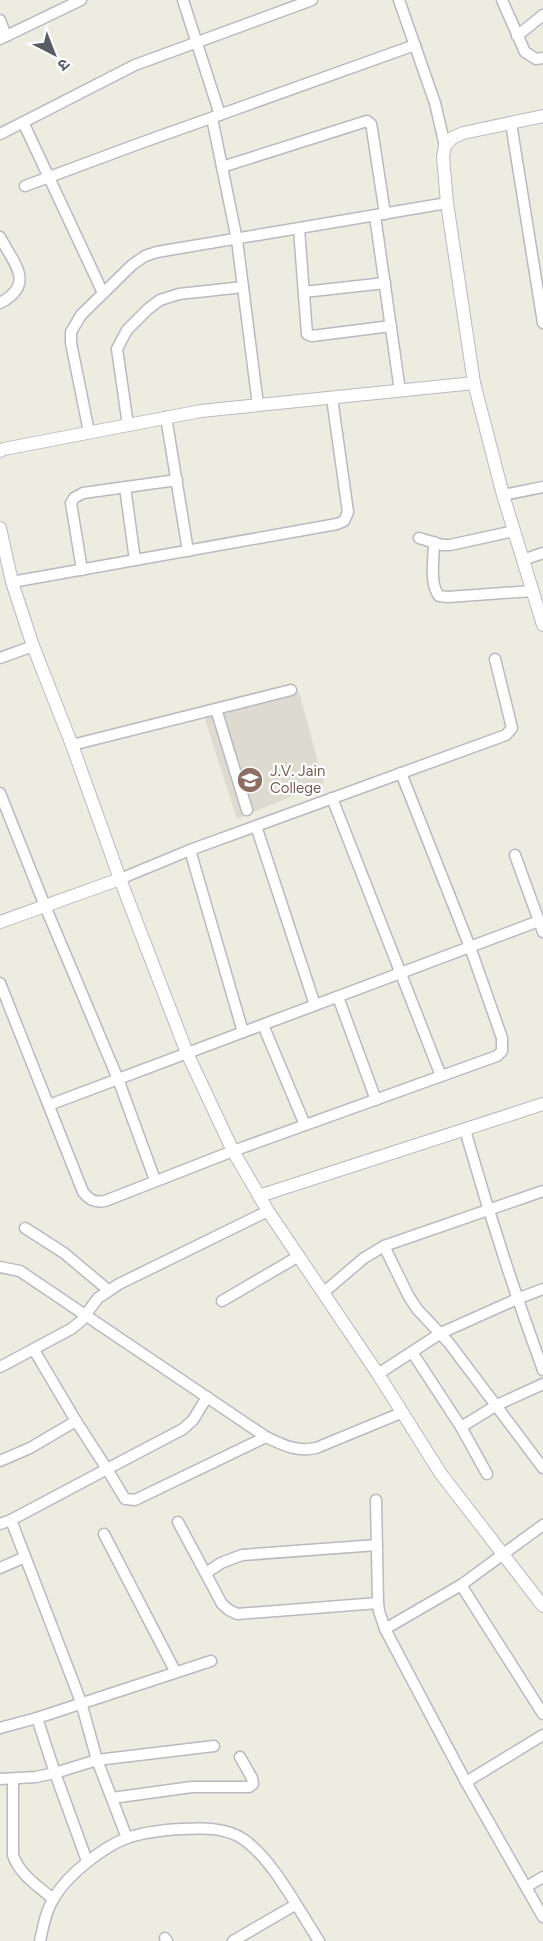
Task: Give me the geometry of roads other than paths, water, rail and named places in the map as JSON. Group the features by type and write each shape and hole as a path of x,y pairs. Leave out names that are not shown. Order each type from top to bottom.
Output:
{"street":[{"path":"0,20 3,38 81,0"},
{"path":"183,0 216,116 222,167 237,240 258,405"},
{"path":"0,134 135,65 312,0"},
{"path":"399,0 435,103 445,146 443,157 447,203 474,383 503,495 543,625"},
{"path":"502,0 525,52 530,57 543,58"},
{"path":"517,36 543,15"},
{"path":"25,186 415,45"},
{"path":"445,146 452,138 463,134 543,116"},
{"path":"23,122 103,293"},
{"path":"222,167 368,122 371,124 385,283 400,391"},
{"path":"512,123 538,250 543,323"},
{"path":"89,432 71,343 71,332 81,315 132,265 145,256 157,252 447,203"},
{"path":"299,229 307,334 309,336 391,326"},
{"path":"0,237 19,274 21,283 10,298 0,303"},
{"path":"304,292 385,283"},
{"path":"129,425 117,350 127,330 148,309 170,296 243,287"},
{"path":"0,452 4,449 201,411 474,383"},
{"path":"12,582 344,521 348,512 332,398"},
{"path":"166,417 188,551"},
{"path":"82,570 71,503 74,498 84,493 177,480"},
{"path":"126,487 135,561"},
{"path":"503,495 543,487"},
{"path":"0,528 12,582 33,646 72,745 120,879 187,1053 233,1151 268,1211 378,1374 441,1474 543,1606"},
{"path":"419,538 450,545 514,531"},
{"path":"434,542 434,584 440,596 532,591"},
{"path":"523,560 543,553"},
{"path":"0,658 33,646"},
{"path":"0,922 510,732 511,723 495,659"},
{"path":"72,745 291,690"},
{"path":"216,709 247,810"},
{"path":"0,982 83,1191 88,1198 97,1202 105,1201 233,1151 497,1056 502,1051 502,1038 470,947 401,773"},
{"path":"0,793 118,1079 155,1180"},
{"path":"332,798 441,1077"},
{"path":"256,826 315,1005"},
{"path":"190,850 243,1032"},
{"path":"49,1105 470,947 541,927 515,855"},
{"path":"338,997 376,1100"},
{"path":"263,1025 305,1125"},
{"path":"259,1196 543,1104"},
{"path":"465,1130 488,1211 543,1370"},
{"path":"323,1293 364,1258 384,1246 543,1191"},
{"path":"0,1367 71,1329 108,1290 268,1211"},
{"path":"26,1228 64,1253 108,1290"},
{"path":"384,1246 413,1302 441,1333 543,1468"},
{"path":"222,1301 299,1256"},
{"path":"0,1267 20,1271 266,1437 286,1447 302,1450 316,1448 401,1413"},
{"path":"378,1374 441,1333 543,1289"},
{"path":"34,1350 125,1499 135,1500 266,1437"},
{"path":"412,1352 461,1427 487,1474"},
{"path":"461,1427 497,1405 543,1384"},
{"path":"0,1524 183,1429 193,1420 207,1397"},
{"path":"0,1461 30,1448 76,1421"},
{"path":"531,1450 543,1445"},
{"path":"376,1500 378,1603 381,1620 466,1782 543,1917"},
{"path":"11,1520 81,1702 97,1760 127,1838"},
{"path":"178,1522 222,1604 237,1614 378,1603"},
{"path":"385,1629 461,1585 543,1524"},
{"path":"105,1534 175,1671"},
{"path":"206,1573 221,1563 242,1555 377,1545"},
{"path":"0,1568 25,1557"},
{"path":"461,1585 543,1714"},
{"path":"0,1728 211,1661"},
{"path":"37,1718 87,1862"},
{"path":"466,1782 543,1735"},
{"path":"0,1779 36,1777 97,1760 214,1746"},
{"path":"112,1798 192,1787 249,1787 253,1784 252,1778 240,1756"},
{"path":"13,1779 13,1855 15,1862 21,1871 53,1899"},
{"path":"40,1941 53,1899 65,1883 87,1862 127,1838 165,1830 199,1828 223,1830 241,1837 254,1847 272,1870 317,1940"},
{"path":"526,1887 543,1877"},
{"path":"233,1941 295,1905"}],"place":[{"name":"J.V. Jain College","path":"250,780"}]}
